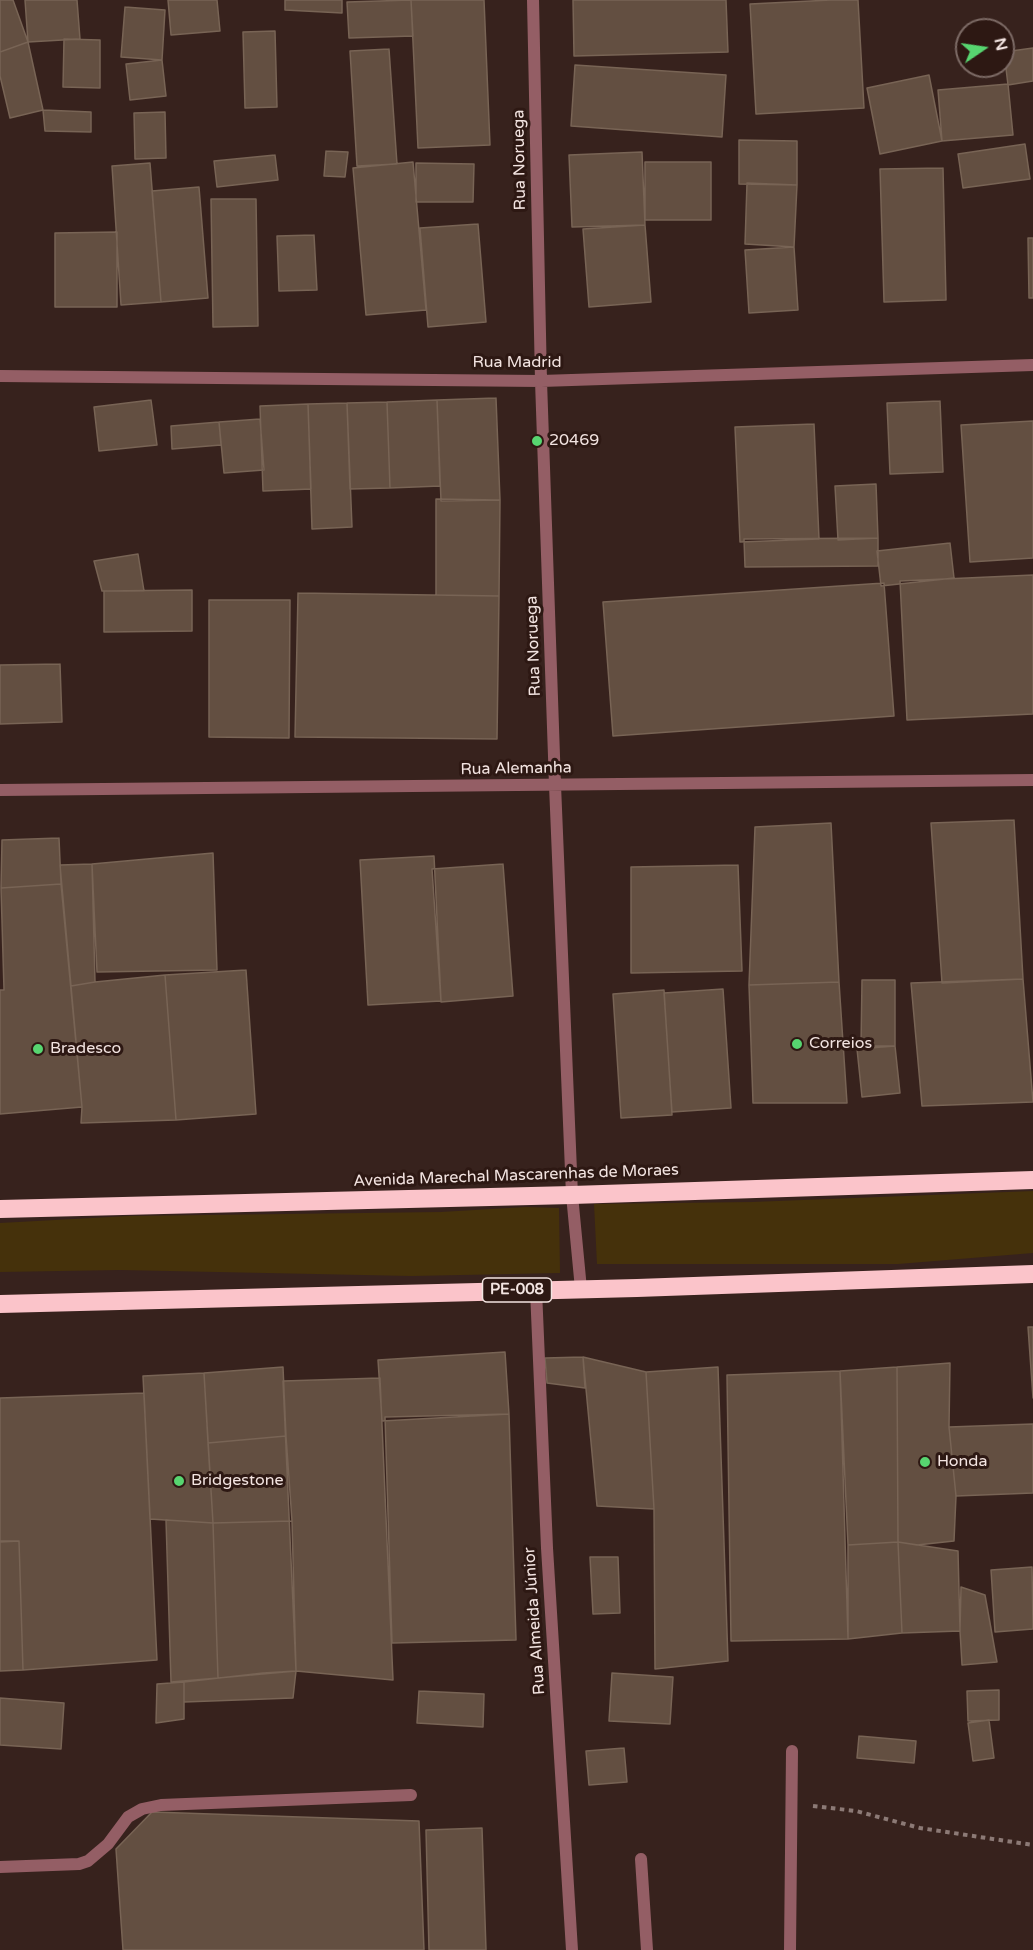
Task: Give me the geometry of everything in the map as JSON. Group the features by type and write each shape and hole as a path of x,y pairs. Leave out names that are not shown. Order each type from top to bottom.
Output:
{"highway":[{"name":"Avenida Marechal Mascarenhas de Moraes","path":"0,1209 572,1195 1033,1179"},
{"name":"PE-008","path":"0,1304 581,1289 1033,1274"}],"street":[{"name":"Rua Noruega","path":"533,0 541,381 555,785 572,1195 581,1289"},
{"name":"Rua Madrid","path":"0,376 541,381 1033,365"},
{"name":"Rua Alemanha","path":"0,790 1033,780"},
{"name":"Rua Almeida Júnior","path":"536,1290 547,1548 572,1950"},
{"path":"790,1950 792,1751"},
{"path":"0,1867 79,1864 88,1861 108,1844 128,1817 142,1809 161,1805 411,1795"},
{"path":"640,1859 647,1950"}],"path":[{"path":"792,1803 856,1811 920,1828 1033,1845"}],"shaded area":[{"path":"1033,1191 1033,1253 898,1264 597,1264 594,1204 752,1202"},
{"path":"526,1207 559,1208 560,1273 412,1276 120,1270 0,1272 0,1223 129,1216 441,1212"}],"building":[{"path":"0,0 13,0 28,42 0,52"},
{"path":"25,0 77,0 80,39 28,42"},
{"path":"168,0 217,0 220,31 171,35"},
{"path":"285,0 342,0 342,13 285,10"},
{"path":"411,0 413,36 349,38 347,2"},
{"path":"411,0 484,0 490,145 418,148"},
{"path":"573,0 726,0 728,52 574,56"},
{"path":"858,0 864,108 756,114 750,4"},
{"path":"125,7 165,10 162,60 121,57"},
{"path":"275,31 277,107 245,108 243,32"},
{"path":"64,39 100,40 100,88 63,87"},
{"path":"28,42 43,110 10,118 0,76 0,52"},
{"path":"1033,48 1033,81 1008,85 1007,78 1015,78 1015,50"},
{"path":"389,49 397,164 357,166 350,51"},
{"path":"162,60 166,96 130,100 126,64"},
{"path":"575,65 726,75 722,137 571,126"},
{"path":"929,75 942,141 880,154 867,88"},
{"path":"1008,84 1013,135 942,141 938,90"},
{"path":"43,110 91,112 91,132 45,131"},
{"path":"165,112 166,158 135,159 134,113"},
{"path":"739,140 797,141 797,185 739,184"},
{"path":"1025,144 1030,179 963,188 958,154"},
{"path":"326,151 348,152 345,177 324,176"},
{"path":"642,152 645,225 572,227 569,155"},
{"path":"275,155 278,180 217,187 214,161"},
{"path":"413,162 426,310 366,315 353,168"},
{"path":"645,162 711,162 711,220 645,220"},
{"path":"150,163 161,302 121,305 112,166"},
{"path":"416,163 474,164 473,202 416,202"},
{"path":"943,168 946,300 884,302 880,169"},
{"path":"747,183 797,185 794,247 745,244"},
{"path":"199,187 208,298 161,302 152,191"},
{"path":"211,199 256,199 258,326 213,327"},
{"path":"478,224 486,322 428,327 420,228"},
{"path":"645,225 651,302 589,307 583,229"},
{"path":"117,232 117,307 55,307 55,233"},
{"path":"314,235 317,290 279,291 277,236"},
{"path":"1028,238 1033,238 1033,298 1029,298"},
{"path":"794,247 798,310 749,313 745,250"},
{"path":"496,398 500,500 441,501 437,400"},
{"path":"151,400 157,445 99,451 94,407"},
{"path":"437,400 440,486 390,488 387,402"},
{"path":"940,401 943,472 890,474 887,403"},
{"path":"387,402 390,488 350,489 347,403"},
{"path":"347,403 352,527 312,529 308,404"},
{"path":"308,404 311,489 263,491 260,406"},
{"path":"260,419 264,470 224,473 219,422"},
{"path":"1033,421 1033,558 970,562 961,425"},
{"path":"219,422 221,445 172,449 171,426"},
{"path":"814,424 819,539 740,542 735,427"},
{"path":"876,484 878,538 838,540 835,486"},
{"path":"436,499 500,500 499,596 436,595"},
{"path":"878,538 878,566 745,567 744,539"},
{"path":"950,543 954,578 881,586 877,551"},
{"path":"138,554 144,591 102,591 94,561"},
{"path":"1033,575 1033,714 907,720 900,581"},
{"path":"884,583 894,716 613,736 603,602"},
{"path":"192,590 192,631 104,632 104,591"},
{"path":"298,593 499,596 497,739 295,737"},
{"path":"209,600 290,600 289,738 209,737"},
{"path":"60,664 62,722 0,724 0,665"},
{"path":"1014,820 1023,979 942,983 931,823"},
{"path":"831,823 839,982 749,985 755,827"},
{"path":"59,838 61,884 1,888 2,840"},
{"path":"213,853 217,970 97,972 92,864"},
{"path":"434,856 441,1001 368,1005 360,860"},
{"path":"92,864 95,982 71,986 60,865"},
{"path":"503,864 513,996 441,1002 432,869"},
{"path":"738,865 742,971 631,973 631,867"},
{"name":"Bradesco","path":"61,884 82,1107 0,1114 0,990 4,990 1,888"},
{"path":"246,970 256,1114 176,1120 165,975"},
{"path":"165,975 176,1120 81,1123 82,1107 71,986"},
{"path":"1023,979 1033,1102 922,1106 911,983"},
{"path":"862,980 895,980 895,1046 861,1046"},
{"name":"Correios","path":"839,982 847,1103 753,1103 749,985"},
{"path":"723,989 731,1108 672,1112 664,993"},
{"path":"664,990 672,1115 621,1118 613,994"},
{"path":"895,1046 900,1093 862,1097 857,1049"},
{"path":"1028,1327 1033,1327 1033,1398"},
{"path":"505,1352 509,1414 382,1421 378,1360"},
{"path":"583,1357 585,1388 547,1383 545,1358"},
{"path":"583,1357 646,1372 654,1509 597,1506"},
{"name":"Honda","path":"950,1363 949,1427 956,1496 954,1541 917,1545 898,1542 897,1367"},
{"path":"283,1367 286,1436 208,1443 204,1373"},
{"path":"718,1367 728,1661 655,1669 654,1509 646,1372"},
{"path":"897,1367 898,1542 848,1545 840,1371"},
{"path":"840,1371 848,1639 731,1641 727,1375"},
{"name":"Bridgestone","path":"204,1373 213,1523 150,1519 143,1376"},
{"path":"380,1378 393,1680 296,1671 283,1381"},
{"path":"144,1393 157,1660 23,1670 19,1541 0,1541 0,1398"},
{"path":"509,1414 516,1640 392,1643 385,1417"},
{"path":"1033,1424 1033,1493 956,1496 949,1427"},
{"path":"286,1436 292,1521 213,1523 208,1443"},
{"path":"166,1520 213,1523 218,1678 171,1682"},
{"path":"292,1521 296,1671 218,1678 213,1523"},
{"path":"19,1541 23,1670 0,1671 0,1542"},
{"path":"898,1542 902,1633 848,1639 848,1545"},
{"path":"898,1542 958,1551 960,1631 902,1633"},
{"path":"590,1557 618,1557 620,1613 593,1614"},
{"path":"1032,1567 1033,1629 995,1632 991,1570"},
{"path":"961,1587 985,1595 997,1662 962,1665"},
{"path":"296,1671 293,1698 184,1702 184,1682"},
{"path":"612,1673 673,1677 670,1724 609,1721"},
{"path":"184,1682 184,1719 156,1723 157,1684"},
{"path":"999,1690 999,1720 968,1721 967,1691"},
{"path":"419,1691 484,1694 483,1727 417,1723"},
{"path":"0,1698 64,1703 61,1749 0,1745"},
{"path":"989,1720 994,1758 973,1761 968,1723"},
{"path":"859,1736 916,1741 914,1763 857,1758"},
{"path":"624,1748 627,1782 589,1785 586,1751"},
{"path":"152,1812 419,1821 424,1950 123,1950 116,1849"},
{"path":"482,1828 486,1950 429,1950 426,1830"}],"place":[{"name":"20469","path":"537,441"},
{"name":"Correios","path":"797,1044"},
{"name":"Bradesco","path":"38,1049"},
{"name":"Honda","path":"925,1462"},
{"name":"Bridgestone","path":"179,1481"}]}
